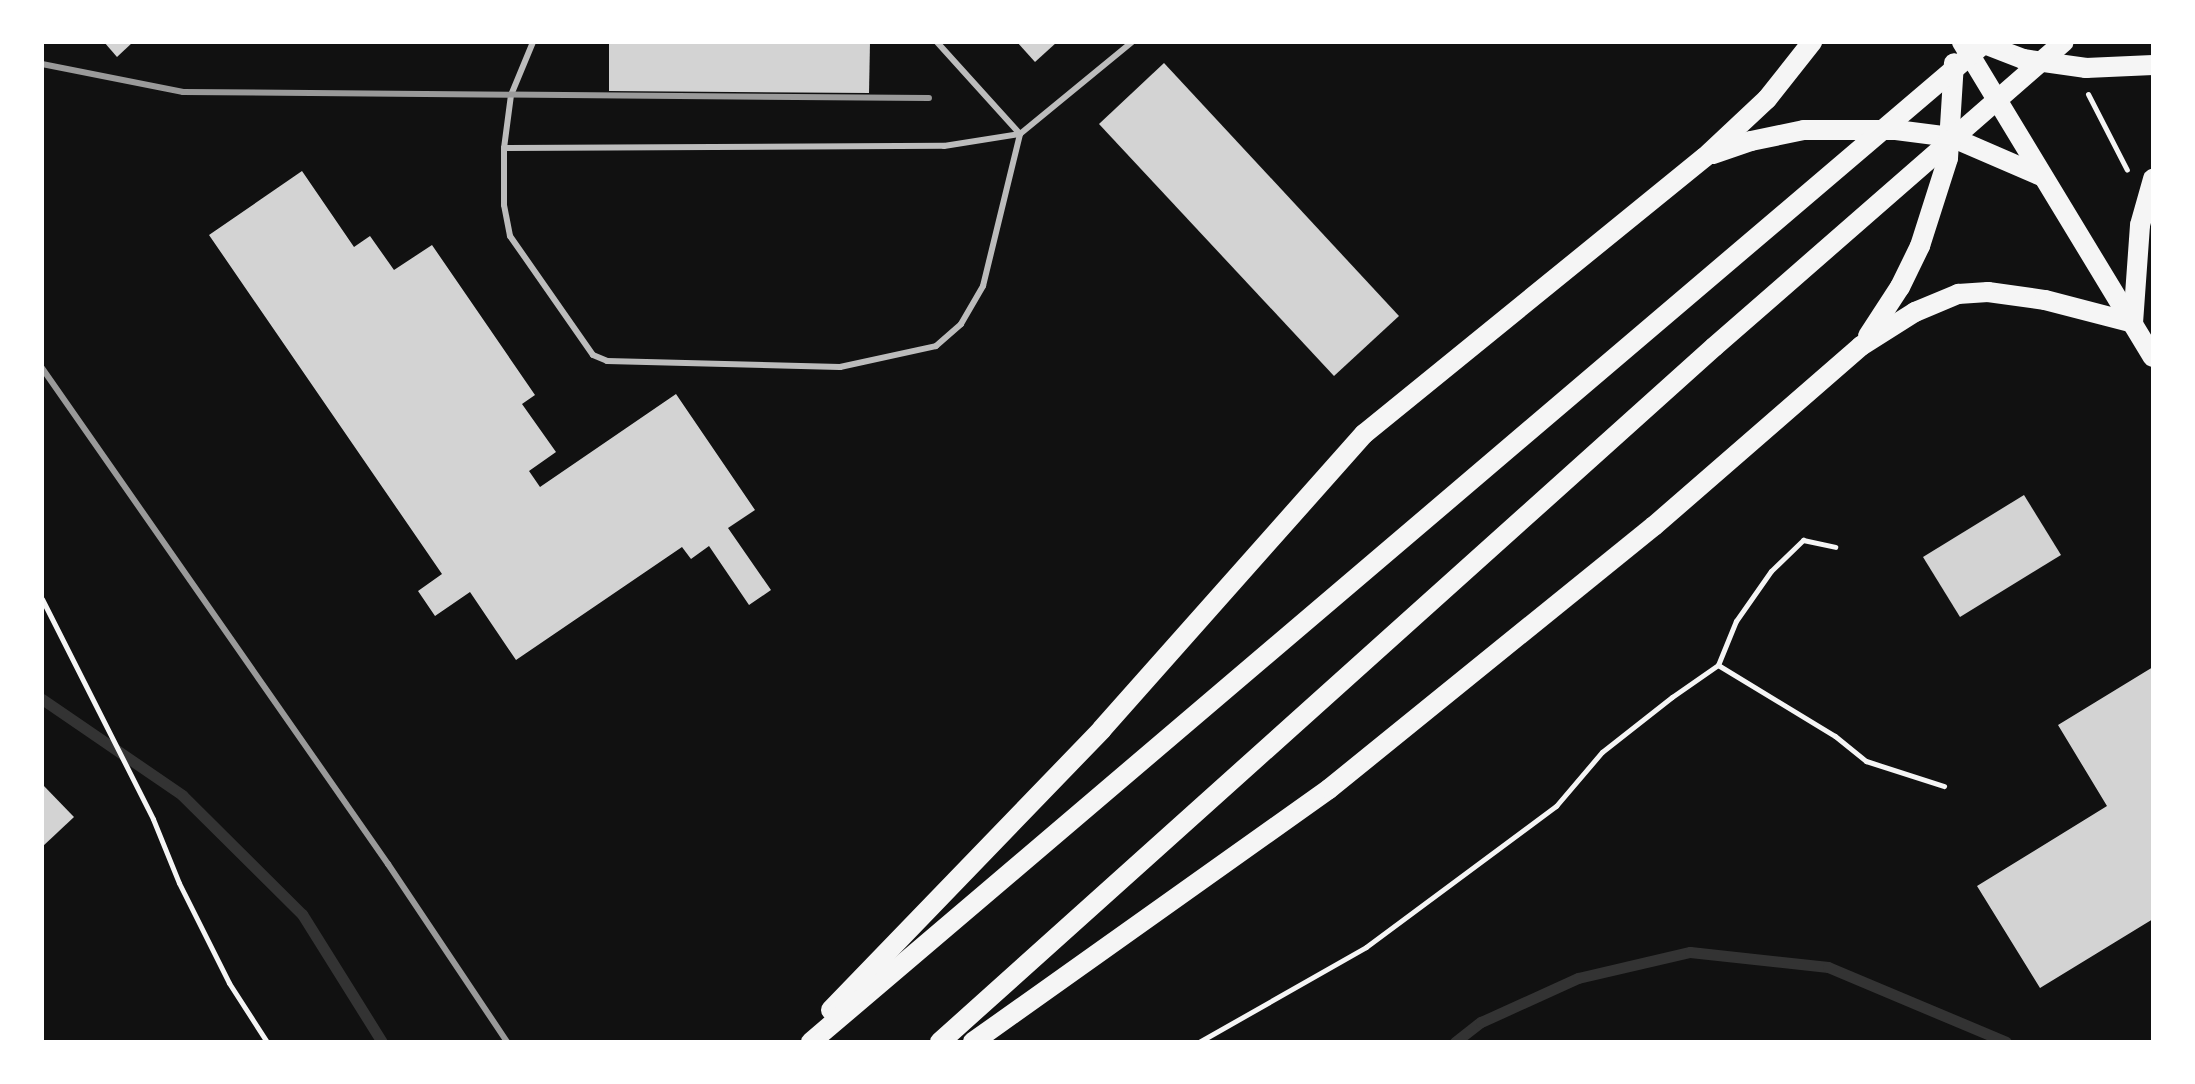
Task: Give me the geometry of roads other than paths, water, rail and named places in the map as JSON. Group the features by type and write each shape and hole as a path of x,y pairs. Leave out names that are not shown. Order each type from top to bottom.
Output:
{"main road":[{"path":"800,1042 1102,729 1364,434 1705,157 1767,99 1812,42"},
{"path":"1861,346 1900,287 1920,246 1948,158 1952,42"},
{"path":"1962,42 2153,357"},
{"path":"1979,42 2086,68 2153,65"},
{"path":"811,1042 1986,42"},
{"path":"940,1042 1714,347 2064,42"},
{"path":"2008,48 2013,104 2041,176"},
{"path":"1705,157 1751,141 1804,130 1896,130 1951,137 2041,176"},
{"path":"2133,323 2140,225 2153,179"},
{"path":"973,1042 1329,789 1654,526 1861,346 1940,300 1974,292 2045,300 2133,323"}],"lane":[{"path":"533,42 511,95 504,148 504,205 510,236 593,355 607,361 840,367 936,346 961,324 983,286 1020,134"},
{"path":"937,42 1020,134"},
{"path":"504,148 944,146 1020,134 1132,42"}],"waterway":[{"path":"42,699 182,795 302,914 382,1042"},
{"path":"1455,1042 1481,1022 1578,978 1690,952 1828,967 2006,1042"}],"railway":[{"path":"42,64 183,92 929,98"},
{"path":"42,368 388,864 507,1042"}]}
